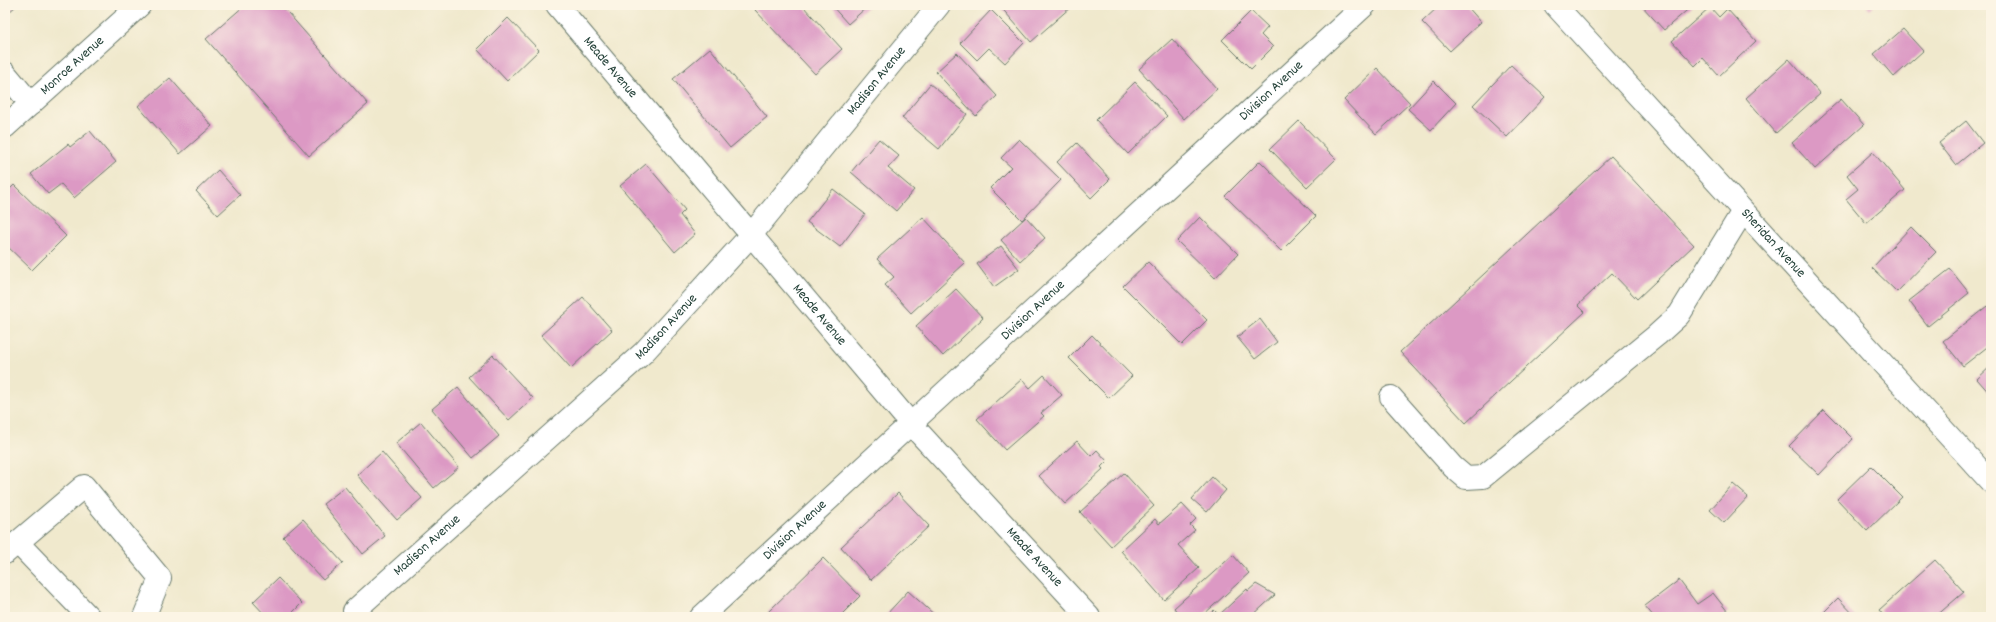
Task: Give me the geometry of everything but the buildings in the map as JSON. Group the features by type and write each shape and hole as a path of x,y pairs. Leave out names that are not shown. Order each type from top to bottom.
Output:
{"street":[{"name":"Monroe Avenue","path":"5,127 140,5"},
{"name":"Meade Avenue","path":"558,5 911,424 1089,617"},
{"name":"Madison Avenue","path":"357,614 642,353 751,235 939,5"},
{"name":"Division Avenue","path":"701,617 1365,5"},
{"name":"Sheridan Avenue","path":"1555,5 1991,482"},
{"path":"5,73 31,104"},
{"path":"1391,397 1453,467 1466,478 1483,477 1657,335 1679,315 1743,211"},
{"path":"90,617 11,548 84,486 160,578 144,617"}]}
